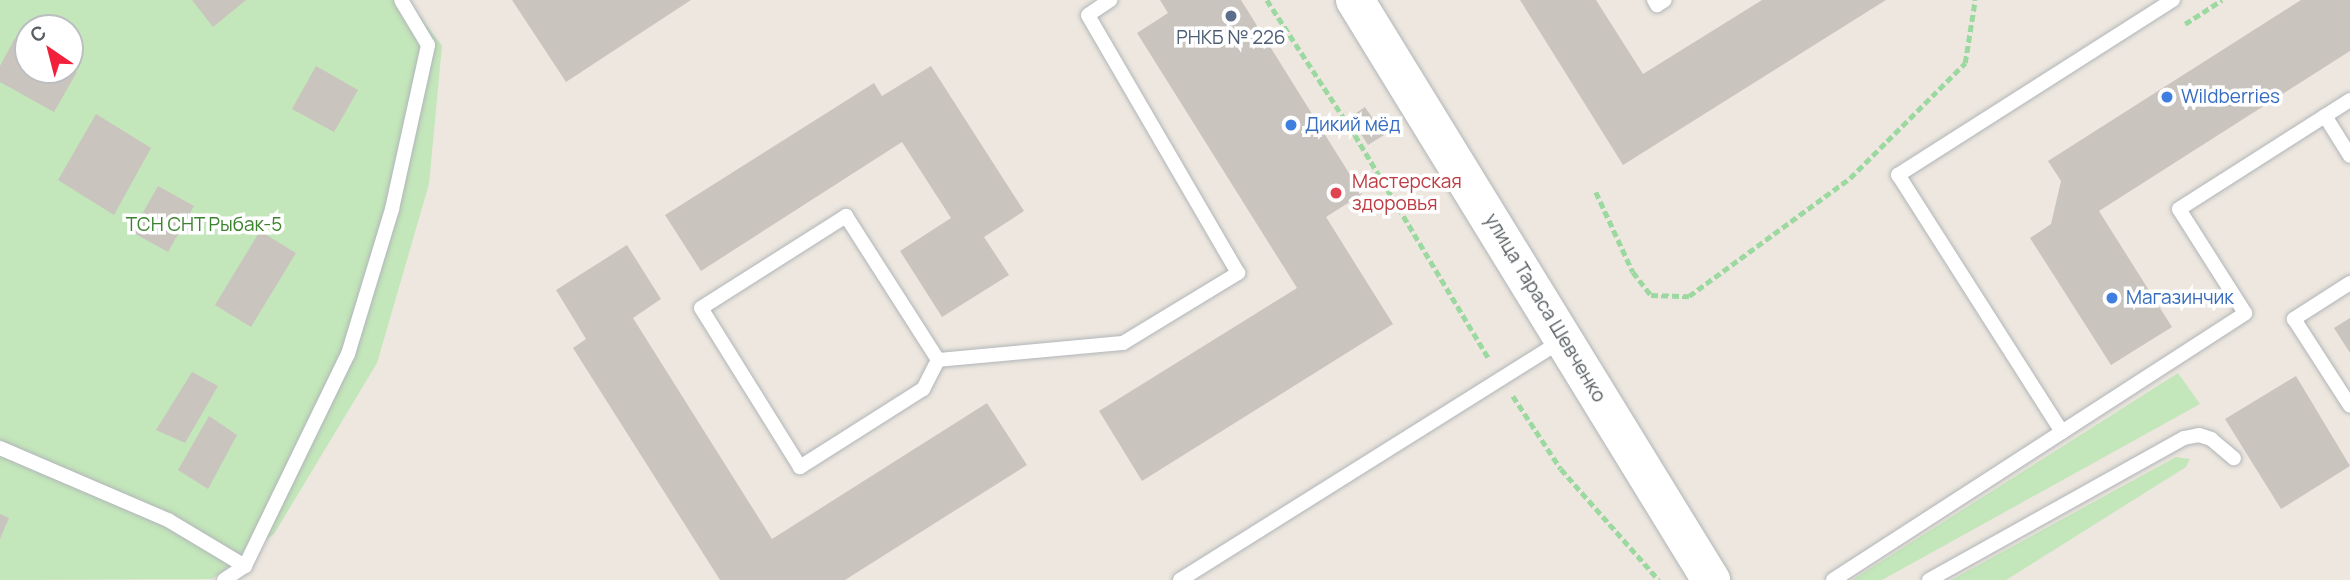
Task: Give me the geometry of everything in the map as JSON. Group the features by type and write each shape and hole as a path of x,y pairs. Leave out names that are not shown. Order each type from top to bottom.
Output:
{"main road":[{"name":"улица Тараса Шевченко","path":"1355,0 1711,580"}],"lane":[{"path":"224,580 245,566 348,354 392,209 428,45 401,0"},
{"path":"938,360 1123,343 1238,273 1088,15 1110,0"},
{"path":"1654,0 1657,5 1665,0"},
{"path":"2062,432 1898,175 2173,0"},
{"path":"1833,580 2245,313 2179,209 2350,100"},
{"path":"2325,116 2350,156"},
{"path":"846,216 938,360 923,389 800,467 701,309 846,216"},
{"path":"2350,283 2294,319 2350,406"},
{"path":"1180,580 1564,339"},
{"path":"1929,580 2184,438 2199,435 2211,439 2234,458"},
{"path":"0,449 168,520 245,566"}],"path":[{"path":"1267,0 1354,135 1501,378 1561,469 1659,580"},
{"path":"1596,192 1633,272 1651,295 1689,296 1850,178 1965,63 1975,0"}],"green space":[{"name":"ТСН СНТ Рыбак-5","path":"0,0 408,0 442,46 429,184 377,363 274,534 212,579 0,580"},
{"path":"2178,373 2200,404 1882,580 1852,580"},
{"path":"2176,457 2190,459 2186,467 2006,580 1951,580"}],"building":[{"path":"192,0 246,0 213,27"},
{"path":"512,0 691,0 566,82"},
{"path":"1160,0 1241,0 1362,194 1326,217 1393,324 1142,481 1099,411 1297,288 1137,33 1168,13"},
{"path":"1520,0 1596,0 1643,74 1762,0 1886,0 1623,165"},
{"path":"2301,0 2350,0 2350,51 2099,211 2172,327 2111,365 2030,238 2051,224 2061,181 2048,161"},
{"path":"14,40 14,84 70,84 54,112 0,82 0,66"},
{"path":"316,66 358,90 334,132 292,109"},
{"path":"931,66 1024,211 984,237 1009,275 942,317 900,251 951,218 902,142 701,271 665,215 874,83 882,96"},
{"path":"1365,107 1384,135 1368,145 1350,117"},
{"path":"96,114 151,148 114,215 58,180"},
{"path":"158,186 194,206 168,252 132,232"},
{"path":"260,231 296,253 251,327 215,305"},
{"path":"627,245 661,299 633,318 772,539 987,403 1027,465 845,580 720,580 573,348 586,339 556,290"},
{"path":"2350,318 2350,353 2334,328"},
{"path":"192,372 218,386 185,443 156,430"},
{"path":"2296,376 2350,466 2281,509 2225,419"},
{"path":"209,416 237,435 208,489 178,470"},
{"path":"0,514 9,518 0,539"}],"place":[{"name":"РНКБ № 226","path":"1231,16"},
{"name":"Wildberries","path":"2167,97"},
{"name":"Дикий мёд","path":"1291,125"},
{"name":"Мастерская здоровья","path":"1336,193"},
{"name":"Магазинчик","path":"2112,298"}]}
